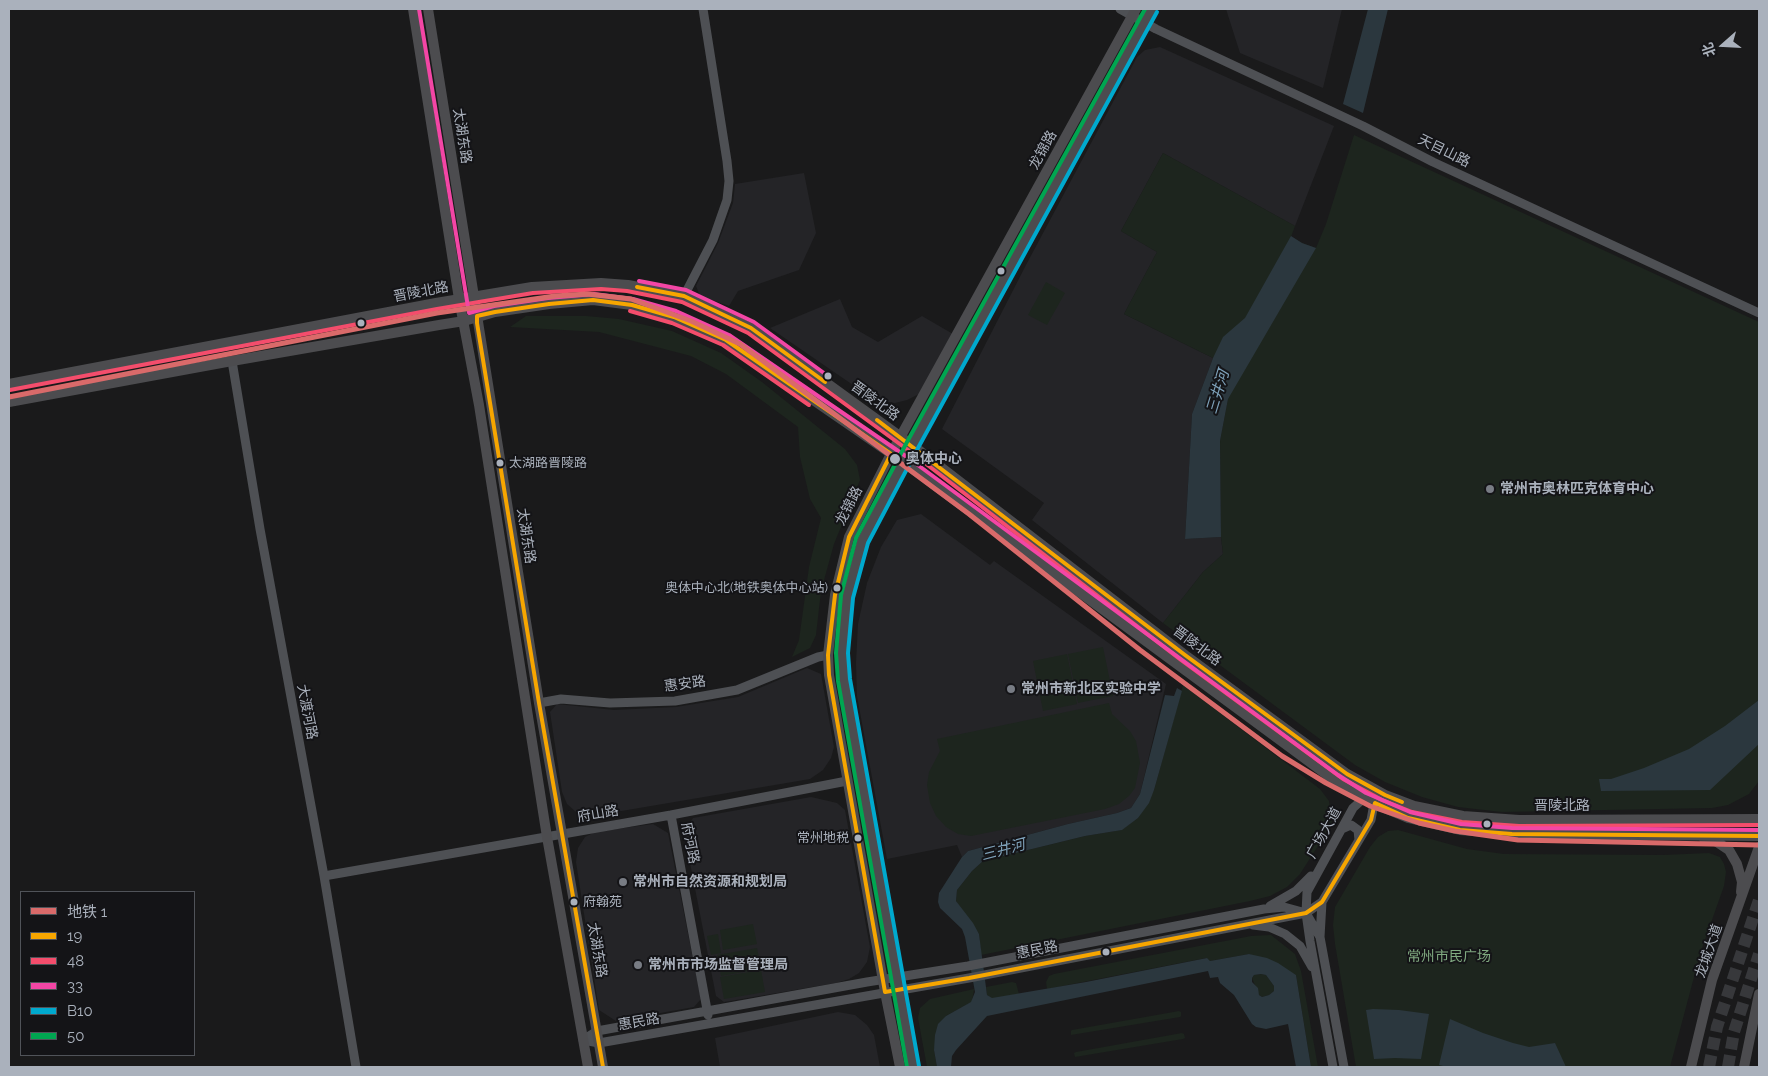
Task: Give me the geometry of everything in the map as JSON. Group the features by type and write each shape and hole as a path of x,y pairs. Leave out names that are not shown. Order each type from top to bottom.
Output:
{"main road":[{"name":"太湖东路","path":"413,9 547,837 588,1067"},
{"name":"太湖东路","path":"428,9 538,703 603,1067"},
{"name":"龙锦路","path":"913,1067 844,680 842,653 847,597 862,541 912,445 1152,9"},
{"name":"龙锦路","path":"900,1067 882,980 829,675 828,655 835,595 849,537 891,454 1134,12"},
{"name":"晋陵北路","path":"9,384 532,287 601,283 628,285 684,296 752,328 912,445 1185,655 1346,774 1377,791 1414,806 1463,816 1519,820 1759,820"},
{"name":"晋陵北路","path":"9,402 464,321 494,312 593,300 632,305 674,317 726,340 903,462 1334,780 1363,799 1408,818 1460,830 1512,834 1759,836"},
{"path":"1680,835 1714,840 1729,850 1737,864 1742,882 1740,906"},
{"name":"龙城大道","path":"1691,1067 1712,980 1740,906 1759,847"},
{"path":"1744,1067 1759,994"}],"street":[{"path":"684,296 713,240 727,200 729,181 703,9"},
{"name":"天目山路","path":"1120,9 1134,12 1156,29 1363,126 1441,166 1759,313"},
{"name":"大渡河路","path":"232,361 260,529 324,876 356,1067"},
{"name":"惠安路","path":"538,703 561,699 610,704 675,701 737,690 818,657 828,655"},
{"name":"府山路","path":"324,876 671,815 847,781"},
{"path":"1344,1067 1320,938 1322,902 1372,820 1377,791"},
{"name":"广场大道","path":"1333,1067 1306,913 1307,892 1353,808 1363,799 1377,791"},
{"name":"府河路","path":"671,815 710,1023"},
{"path":"1342,829 1351,825 1358,830 1359,840"},
{"path":"1264,909 1296,891 1322,865"},
{"name":"惠民路","path":"583,1040 599,1043 969,978 1306,913 1322,902"},
{"name":"惠民路","path":"583,1040 597,1032 968,966 1264,909 1284,907 1306,913"},
{"path":"1306,913 1320,938"},
{"path":"1242,924 1269,927 1285,934 1300,946 1310,961 1316,977"}],"shaded area":[{"path":"1226,9 1342,9 1323,88 1240,53"},
{"path":"1160,47 1334,126 1295,226 1163,153 1121,231 1157,252 1124,314 1213,358 1192,414 1185,539 1221,537 1223,554 1203,572 1163,623 1032,520 1044,503 942,429 1026,265 1137,57 1145,50"},
{"path":"804,173 816,233 799,270 738,291 729,306 700,296 696,286 718,243 733,203 735,184"},
{"path":"840,299 852,327 878,342 922,316 953,334 919,394 895,403 869,396 770,328"},
{"name":"常州市新北区实验中学","path":"921,514 990,565 994,561 1166,684 1140,794 1131,808 968,851 962,857 957,845 887,859 857,696 858,624 867,583 881,547 897,520"},
{"path":"807,668 821,674 834,747 831,758 823,770 810,779 592,816 576,812 567,804 562,792 550,712 557,704 614,710 676,707 738,697"},
{"path":"811,797 837,803 845,810 870,947 867,962 859,973 849,979 836,983 724,1002 716,996 684,832 693,818"},
{"path":"653,824 668,833 701,999 694,1007 616,1021 599,1010 576,862 578,848 585,837 595,832"},
{"path":"838,1012 855,1015 867,1025 874,1035 880,1067 720,1067 715,1038"}],"green space":[{"name":"常州市奥林匹克体育中心","path":"1354,135 1759,322 1759,781 1749,794 1728,805 1712,808 1502,812 1458,807 1422,797 1385,782 1355,765 1163,623 1203,572 1223,554 1221,537 1220,441 1228,399 1213,358 1124,314 1157,252 1121,231 1163,153 1295,226 1291,237 1316,248 1326,224"},
{"path":"1046,282 1065,293 1047,325 1028,315"},
{"path":"526,316 586,316 619,319 672,331 721,353 762,382 845,449 857,465 860,480 834,544 821,591 816,635 810,648 792,657 799,640 809,567 821,518 810,499 800,457 798,427 726,374 691,356 599,332 510,327"},
{"path":"1103,647 1113,696 1078,703 1068,654"},
{"path":"1067,654 1077,704 1043,711 1033,661"},
{"path":"1183,685 1320,789 1329,801 1332,824 1300,874 1287,887 1270,896 981,955 979,934 956,901 957,890 972,871 983,861 1085,836 1121,830 1138,818 1154,790"},
{"path":"1109,703 1112,714 1130,731 1136,741 1140,763 1135,788 1119,804 1105,809 971,836 958,834 946,827 936,816 930,803 927,785 929,772 940,751 937,739"},
{"name":"常州市民广场","path":"1398,830 1467,849 1504,854 1663,855 1709,853 1720,857 1726,872 1724,886 1701,951 1670,1067 1356,1067 1335,944 1333,925 1335,907 1370,847 1378,837 1388,831"},
{"path":"753,924 757,944 723,950 720,930"},
{"path":"718,934 721,953 711,955 707,936"},
{"path":"1271,935 1295,954 1301,971 1318,1067 1311,1067 1296,975 1249,954 1210,961 1206,958 1047,989 1046,982 1049,976 1054,974 1251,936"},
{"path":"757,948 761,969 721,976 717,955"},
{"path":"761,970 765,992 724,999 720,977"},
{"path":"1254,975 1266,975 1274,986 1274,991 1262,997 1259,995 1252,978"},
{"path":"1012,982 1016,983 1019,994 992,999 987,995 986,987"},
{"path":"974,989 972,1002 946,1016 934,1050 937,1067 927,1067 918,1018 920,1008 930,999"},
{"path":"1181,1012 1180,1017 1071,1035 1072,1030"},
{"path":"1182,1033 1185,1038 1183,1039 1075,1057 1074,1053 1076,1052"}],"water":[{"path":"1368,9 1388,9 1363,113 1343,104"},
{"name":"三井河","path":"1291,236 1302,243 1316,248 1228,399 1220,441 1221,537 1185,539 1192,414 1223,337 1245,318"},
{"name":"三井河","path":"1177,688 1182,691 1154,790 1149,803 1138,818 1122,830 1085,836 983,861 972,871 957,890 956,901 979,934 987,995 992,998 1207,958 1210,961 1249,954 1267,958 1296,975 1311,1067 1296,1067 1288,1024 1266,1029 1256,1027 1252,1024 1234,995 1220,983 1218,977 1210,978 1208,971 987,1016 956,1050 952,1056 951,1067 937,1067 934,1050 938,1024 946,1016 971,1002 975,992 965,937 962,929 940,908 938,902 939,893 962,857 968,851 1131,808 1140,794 1165,695 1174,696","holes":["1254,975 1266,975 1274,986 1274,991 1262,997 1259,995 1258,988 1252,982 1252,978"]},
{"path":"1759,700 1759,744 1710,790 1601,791 1599,779 1611,779 1644,768 1689,749 1725,726"},
{"path":"1366,1010 1429,1014 1421,1059 1374,1059"},
{"path":"1450,1019 1483,1033 1529,1047 1555,1043 1566,1067 1447,1067 1439,1065"}],"tunnel":[{"path":"1709,1067 1717,1027 1759,900"},
{"path":"1728,1067 1734,1032 1759,954"}],"metro line":[{"name":"1","path":"9,397 437,313 555,296 587,294 631,299 691,321 740,344 969,514 1140,650 1282,756 1326,783 1370,806 1419,823 1455,831 1518,840 1759,845"}],"transit line":[{"name":"33","path":"419,9 469,313 494,306 548,298 594,294 633,299 676,311 729,335 907,457 1338,775 1366,793 1410,812 1461,824 1512,828 1759,830"},
{"name":"50","path":"907,1067 838,681 836,653 841,595 856,538 1145,9"},
{"name":"B10","path":"919,1066 850,679 848,653 853,598 868,543 1157,12"},
{"name":"33","path":"639,281 686,290 754,322 828,376"},
{"name":"19","path":"637,287 684,296 751,328 825,382"},
{"name":"48","path":"10,390 437,309 533,293 601,289 627,291 682,302 748,333 908,450 1181,660 1343,779 1382,800 1412,812 1462,822 1519,826 1759,825"},
{"name":"19","path":"603,1067 539,703 477,323 477,316 495,312 593,300 632,305 674,317 726,340 891,454 849,537 835,595 828,655 829,675 885,992 969,978 1306,913 1322,902 1371,820 1375,803 1408,818 1460,830 1512,834 1759,836"},
{"name":"48","path":"630,311 672,323 723,345 809,405"},
{"name":"19","path":"877,420 1185,655 1347,774 1402,802"}],"place":[{"name":"奥体中心","path":"895,459"},
{"name":"太湖路晋陵路","path":"500,463"},
{"name":"常州市奥林匹克体育中心","path":"1490,489"},
{"name":"奥体中心北(地铁奥体中心站)","path":"837,588"},
{"name":"常州市新北区实验中学","path":"1011,689"},
{"name":"常州地税","path":"858,838"},
{"name":"常州市自然资源和规划局","path":"623,882"},
{"name":"府翰苑","path":"574,902"},
{"name":"常州市市场监督管理局","path":"638,965"}]}
